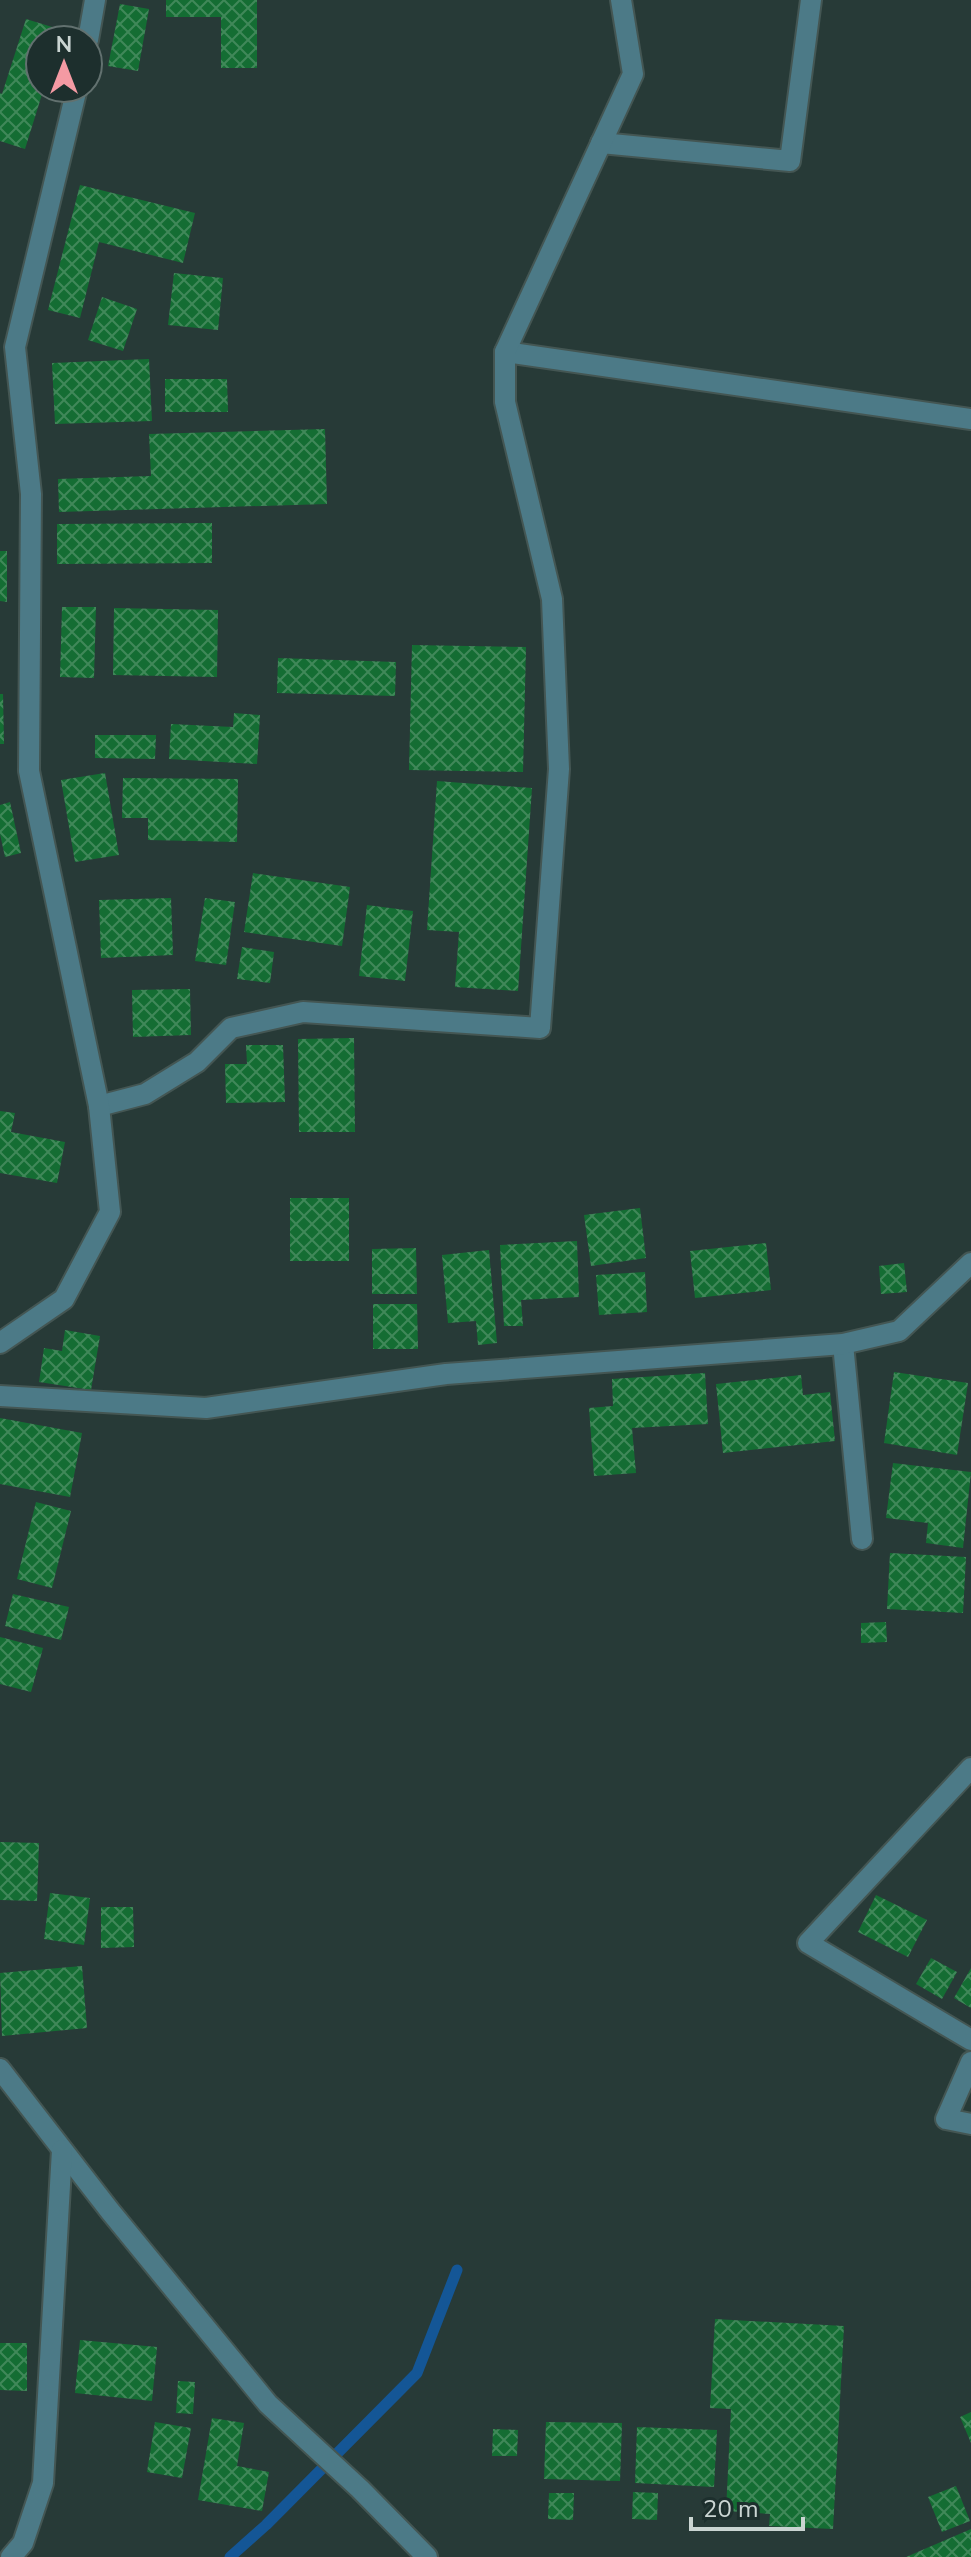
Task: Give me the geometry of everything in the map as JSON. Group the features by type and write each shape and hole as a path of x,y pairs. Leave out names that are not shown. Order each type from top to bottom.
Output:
{"street":[{"path":"91,24 95,0"},
{"path":"99,1106 145,1094 197,1062 231,1028 303,1012 540,1028 559,769 552,599 505,402 505,352 633,74 621,0"},
{"path":"601,143 790,161 811,0"},
{"path":"0,1343 64,1299 110,1212 99,1106 29,771 31,494 15,347 73,104"},
{"path":"505,352 971,419"},
{"path":"0,1396 206,1408 446,1374 843,1344 899,1331 971,1263"},
{"path":"843,1344 862,1539"},
{"path":"971,1768 808,1943 971,2040"},
{"path":"971,2062 946,2119 971,2124"},
{"path":"0,2069 110,2211 268,2404 360,2489 423,2556"},
{"path":"11,2557 23,2543 43,2483 62,2150"}],"building":[{"path":"166,0 257,0 257,68 221,68 221,17 166,17"},
{"path":"120,4 149,9 138,71 108,66"},
{"path":"26,19 42,24 24,24"},
{"path":"24,25 24,104 39,104 25,149 0,141 2,94"},
{"path":"80,185 195,213 183,263 99,242 80,318 48,310"},
{"path":"174,273 223,278 218,330 168,325"},
{"path":"102,297 137,309 123,351 88,340"},
{"path":"149,359 152,421 55,424 52,363"},
{"path":"165,379 227,379 228,412 165,412"},
{"path":"325,429 327,504 59,512 58,479 151,476 149,434"},
{"path":"212,523 212,563 57,564 57,524"},
{"path":"0,551 7,551 7,602 0,601"},
{"path":"62,607 96,607 94,678 60,677"},
{"path":"114,608 218,610 217,677 113,675"},
{"path":"412,645 526,647 523,772 409,770"},
{"path":"278,658 396,662 395,696 277,693"},
{"path":"0,694 3,694 4,744 0,744"},
{"path":"234,713 260,715 257,764 169,759 171,724 233,727"},
{"path":"95,735 156,735 155,759 95,758"},
{"path":"105,773 119,855 75,862 61,780"},
{"path":"123,778 238,779 237,842 148,840 148,818 122,818"},
{"path":"437,781 532,788 518,991 455,987 459,932 427,930"},
{"path":"10,802 21,853 5,857 0,834 0,805"},
{"path":"253,873 350,887 342,946 244,932"},
{"path":"171,898 173,955 101,958 99,900"},
{"path":"205,898 235,902 226,965 195,961"},
{"path":"367,905 413,911 405,981 359,976"},
{"path":"242,947 274,952 270,983 237,979"},
{"path":"190,989 191,1035 133,1037 132,990"},
{"path":"354,1038 355,1132 299,1132 298,1039"},
{"path":"246,1045 283,1045 285,1102 226,1103 225,1064 247,1064"},
{"path":"0,1111 15,1113 11,1132 65,1142 57,1183 0,1173"},
{"path":"290,1198 349,1198 349,1261 290,1261"},
{"path":"640,1208 646,1258 591,1266 584,1215"},
{"path":"577,1241 579,1297 521,1300 523,1326 504,1326 500,1245"},
{"path":"766,1243 771,1290 695,1298 690,1251"},
{"path":"416,1248 417,1294 372,1294 372,1249"},
{"path":"489,1250 497,1343 478,1345 476,1321 448,1323 442,1255"},
{"path":"904,1263 907,1292 881,1294 879,1266"},
{"path":"645,1272 647,1312 599,1315 596,1275"},
{"path":"373,1304 417,1304 418,1349 373,1349"},
{"path":"65,1330 100,1336 91,1390 39,1382 44,1348 62,1351"},
{"path":"894,1372 968,1383 957,1455 884,1443"},
{"path":"705,1373 708,1424 632,1428 636,1473 594,1476 589,1408 613,1406 612,1379"},
{"path":"801,1375 803,1395 830,1392 835,1441 723,1453 716,1384"},
{"path":"0,1418 82,1433 70,1497 0,1484"},
{"path":"893,1463 971,1472 963,1548 926,1543 928,1523 886,1518"},
{"path":"36,1502 71,1511 52,1588 17,1579"},
{"path":"890,1553 966,1557 963,1613 887,1609"},
{"path":"13,1594 69,1607 61,1640 5,1626"},
{"path":"886,1622 887,1642 861,1643 861,1623"},
{"path":"0,1637 43,1648 31,1692 0,1684"},
{"path":"0,1842 39,1843 37,1901 0,1900"},
{"path":"50,1893 90,1898 84,1945 44,1939"},
{"path":"876,1895 927,1920 908,1957 858,1932"},
{"path":"101,1907 133,1907 134,1947 101,1948"},
{"path":"931,1958 957,1972 942,1999 916,1984"},
{"path":"82,1966 87,2028 2,2036 0,1973"},
{"path":"971,1968 971,2008 954,1998"},
{"path":"715,2319 844,2326 833,2529 769,2526 770,2514 726,2511 731,2409 710,2408"},
{"path":"80,2340 157,2347 152,2401 75,2393"},
{"path":"0,2343 27,2343 27,2391 0,2390"},
{"path":"178,2381 195,2382 193,2414 176,2413"},
{"path":"971,2412 971,2443 960,2417"},
{"path":"212,2418 244,2423 237,2466 269,2472 262,2511 198,2500"},
{"path":"155,2422 191,2428 182,2478 147,2472"},
{"path":"546,2422 622,2423 620,2481 544,2479"},
{"path":"637,2427 717,2430 714,2487 635,2483"},
{"path":"493,2429 518,2430 517,2456 492,2456"},
{"path":"956,2486 970,2521 942,2532 928,2497"},
{"path":"633,2492 658,2493 657,2520 632,2519"},
{"path":"549,2493 574,2493 573,2520 548,2519"},
{"path":"971,2529 971,2557 906,2557"}],"waterway":[{"path":"230,2557 266,2525 417,2373 457,2270"}]}
